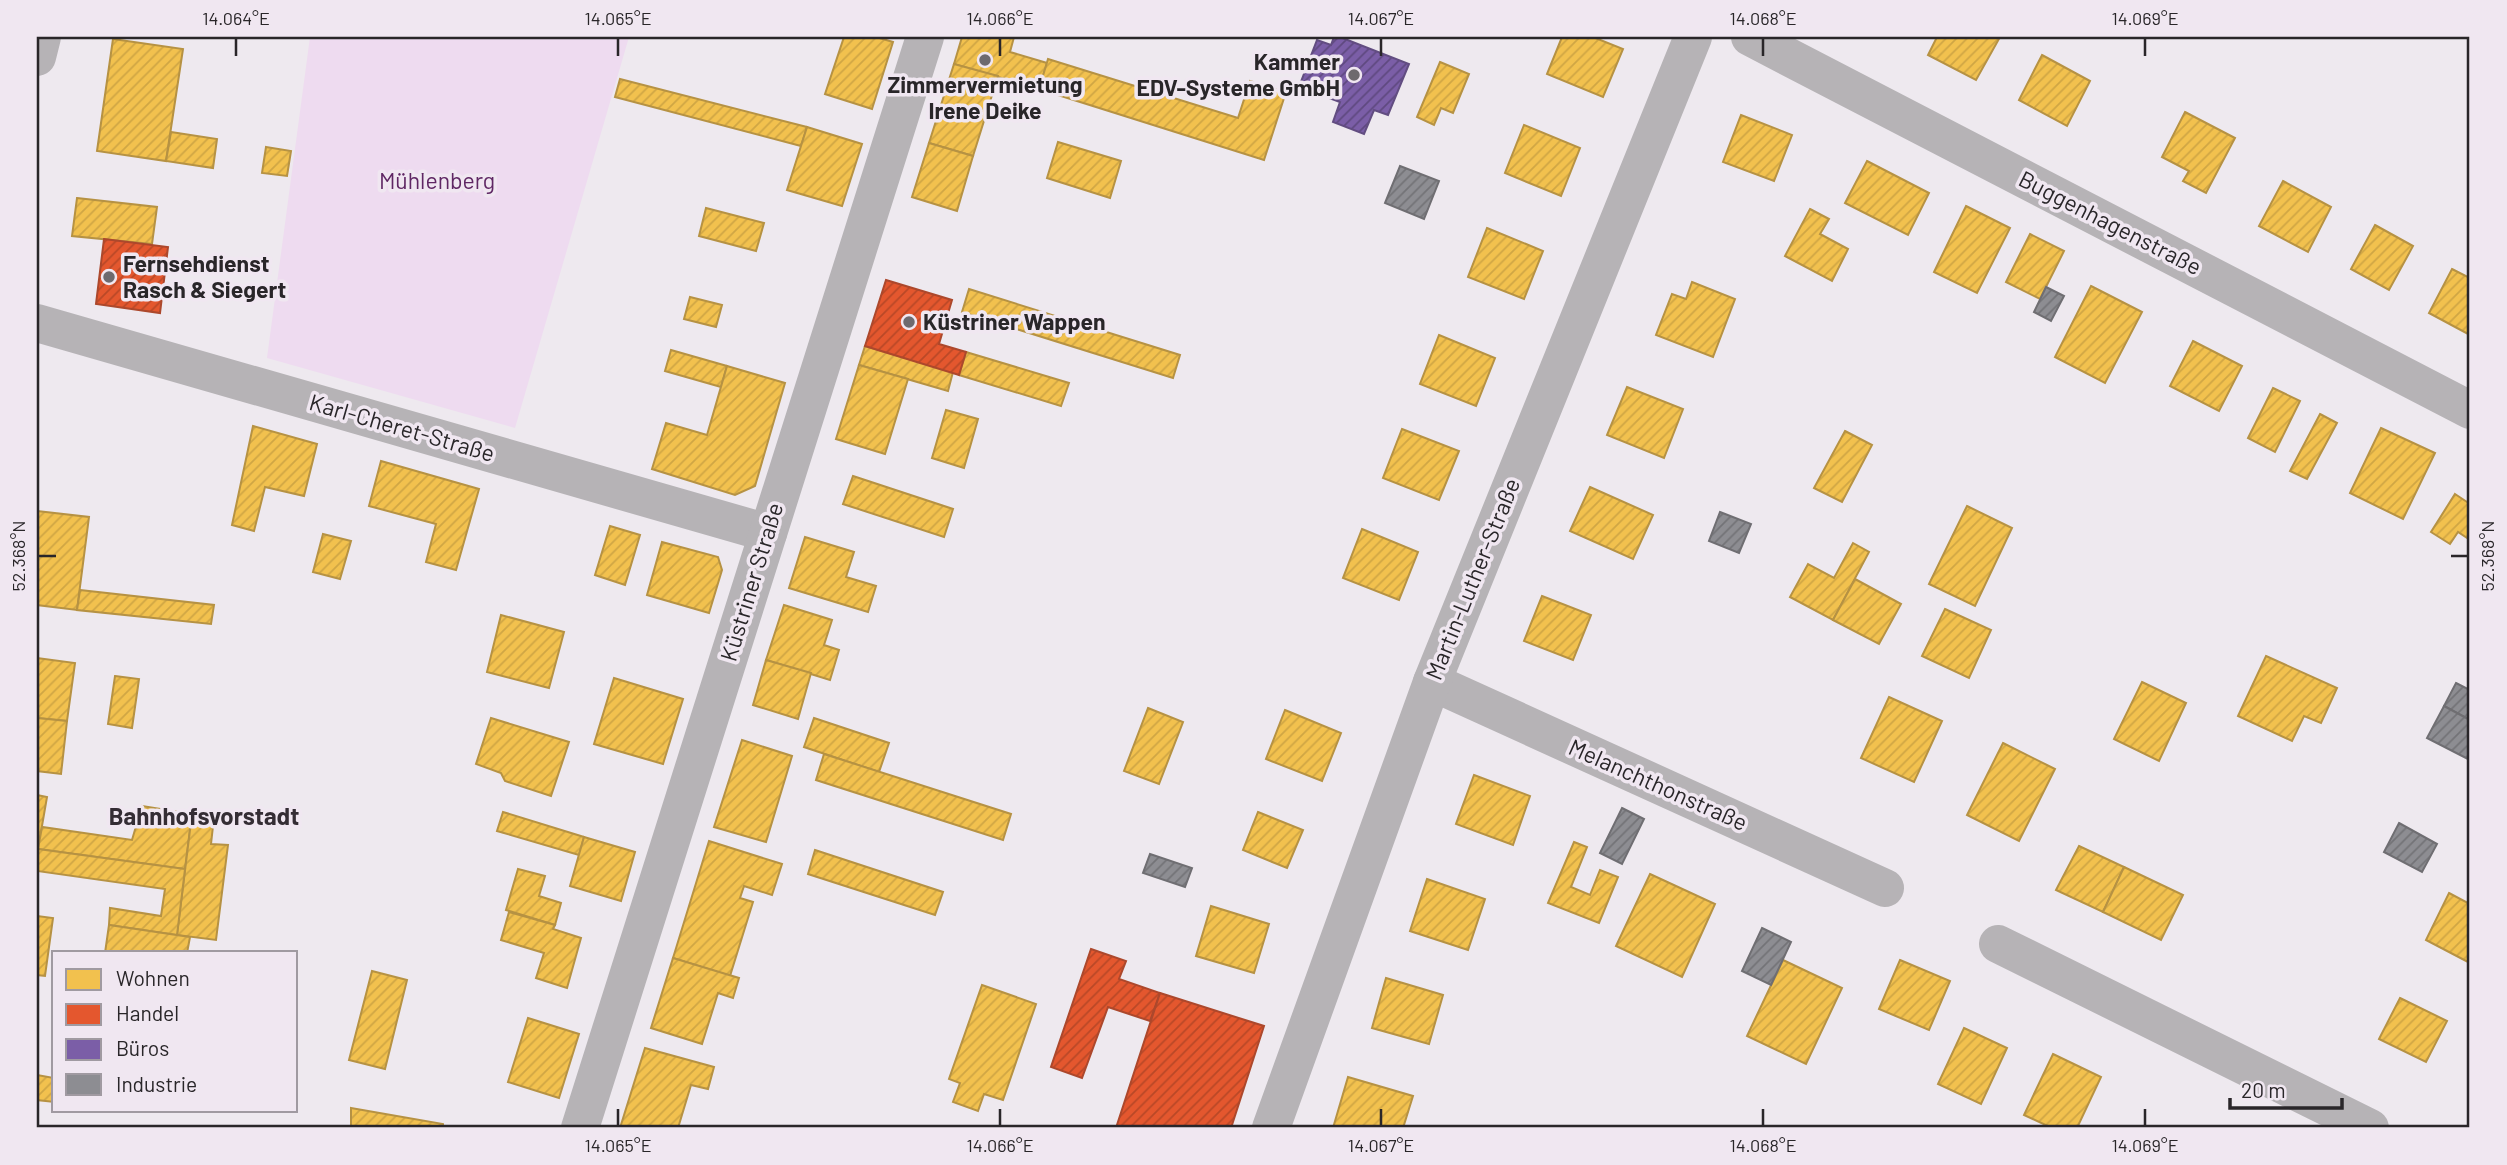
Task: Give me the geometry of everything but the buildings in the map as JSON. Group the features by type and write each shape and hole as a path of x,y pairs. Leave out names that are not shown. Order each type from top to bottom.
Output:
{"street":[{"path":"37,57 42,37"},
{"name":"Küstriner Straße","path":"580,1128 925,37"},
{"name":"Martin-Luther-Straße","path":"1271,1128 1432,682 1693,37"},
{"name":"Buggenhagenstraße","path":"1750,37 2470,410"},
{"name":"Karl-Cheret-Straße","path":"37,323 768,533"},
{"name":"Melanchthonstraße","path":"1432,682 1885,888"},
{"path":"1998,944 2370,1128"}],"green space":[{"name":"Mühlenberg","path":"310,37 629,37 515,428 267,358"}],"place":[{"name":"Zimmervermietung Irene Deike","path":"985,60"},
{"name":"Kammer EDV-Systeme GmbH","path":"1354,75"},
{"name":"Fernsehdienst Rasch & Siegert","path":"109,277"},
{"name":"Küstriner Wappen","path":"909,322"}],"district":[{"name":"Bahnhofsvorstadt","path":"204,817"}]}
